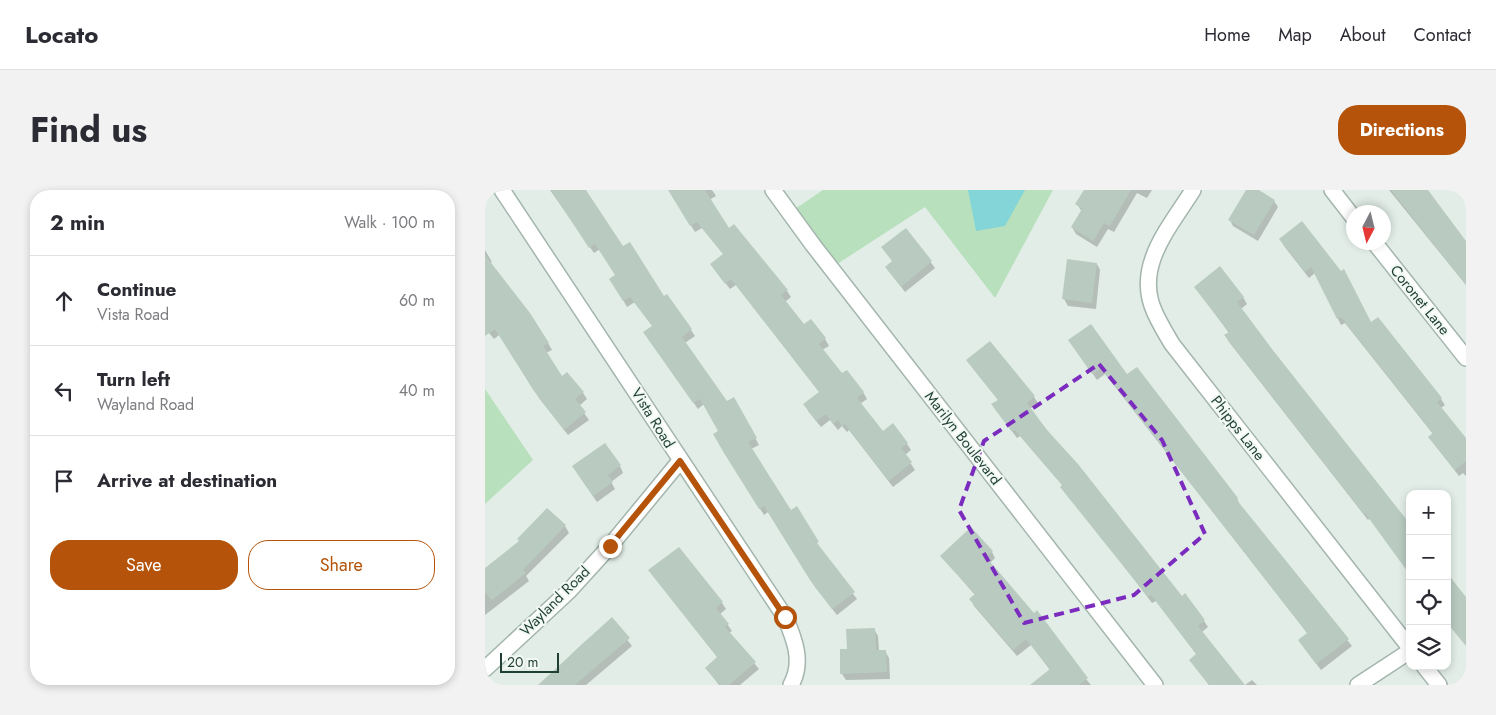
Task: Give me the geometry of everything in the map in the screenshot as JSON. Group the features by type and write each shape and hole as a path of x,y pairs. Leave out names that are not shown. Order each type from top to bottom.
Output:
{"street":[{"name":"Vista Road","path":"502,190 785,617 795,640 798,654 793,682"},
{"name":"Marilyn Boulevard","path":"773,190 813,245 1151,684"},
{"name":"Phipps Lane","path":"1193,190 1153,254 1147,286 1154,312 1178,352 1406,644"},
{"path":"1332,190 1346,208"},
{"name":"Coronet Lane","path":"1380,250 1466,358"},
{"name":"Wayland Road","path":"485,669 575,584 610,546 680,461"},
{"path":"1358,685 1406,652"},
{"path":"1427,670 1439,685"}],"highlighted area":[{"path":"1099,364 1162,440 1205,534 1134,595 1024,623 959,510 984,441"}],"green space":[{"path":"823,190 1053,190 995,298 925,207 831,268 789,213"},
{"path":"485,389 533,460 485,504"}],"water":[{"path":"968,190 1025,190 1005,226 976,231"}],"building":[{"path":"551,190 586,190 623,246 630,242 664,296 667,294 692,329 682,337 727,401 734,397 757,438 748,442 791,510 797,506 819,542 817,543 855,592 832,609 810,580 764,506 759,509 713,434 718,431 700,399 693,403 643,332 652,326 630,297 623,301 609,279 615,275 595,244 589,248"},
{"path":"668,190 705,190 729,228 734,224 788,290 781,295 804,324 811,319 826,338 819,344 842,373 847,370 864,392 857,398 883,431 893,423 908,443 901,448 912,462 889,481 845,424 842,426 838,420 833,424 826,414 816,421 803,404 819,392 731,279 725,284 710,264 723,254 697,222 690,226"},
{"path":"1084,190 1131,190 1110,226 1104,223 1093,241 1071,227 1082,209 1075,204"},
{"path":"1246,190 1259,190 1275,200 1254,235 1228,220"},
{"path":"1391,190 1428,190 1466,241 1466,285"},
{"path":"1302,221 1341,271 1344,269 1371,322 1378,317 1442,398 1437,402 1466,438 1466,461 1455,470 1428,437 1433,433 1341,317 1337,319 1311,267 1305,272 1279,239"},
{"path":"906,228 932,261 901,287 885,267 892,261 881,247"},
{"path":"485,255 530,313 549,343 543,346 562,376 567,372 584,392 575,399 586,412 564,430 534,391 495,329 485,336"},
{"path":"1067,259 1097,263 1092,303 1062,299"},
{"path":"1220,266 1244,297 1237,302 1406,519 1406,569 1365,513 1224,335 1229,332 1194,287"},
{"path":"1091,324 1127,374 1137,367 1238,498 1236,499 1349,639 1316,664 1298,640 1307,633 1101,368 1092,374 1068,340"},
{"path":"990,341 1035,396 1027,403 1047,430 1078,464 1182,596 1185,593 1205,620 1198,626 1245,685 1209,685 1189,660 1196,654 1151,595 1148,597 1060,487 1062,485 1015,430 1012,432 991,404 998,400 966,360"},
{"path":"605,443 621,465 608,475 613,482 593,496 572,466"},
{"path":"547,508 566,525 523,570 526,573 492,600 485,592 485,568 519,541 517,539"},
{"path":"971,527 993,551 986,557 1034,613 1037,610 1088,678 1079,685 1030,685 1050,669 1026,639 1013,650 969,599 975,594 940,556"},
{"path":"679,547 723,602 716,608 729,624 725,627 756,662 729,685 720,685 705,668 717,657 648,570"},
{"path":"1451,578 1466,597 1466,646 1451,628"},
{"path":"612,617 630,638 575,685 538,685"},
{"path":"875,628 876,650 886,650 887,672 840,674 840,649 847,649 846,629"}],"route":[{"path":"610,546 680,461 785,617"}]}
